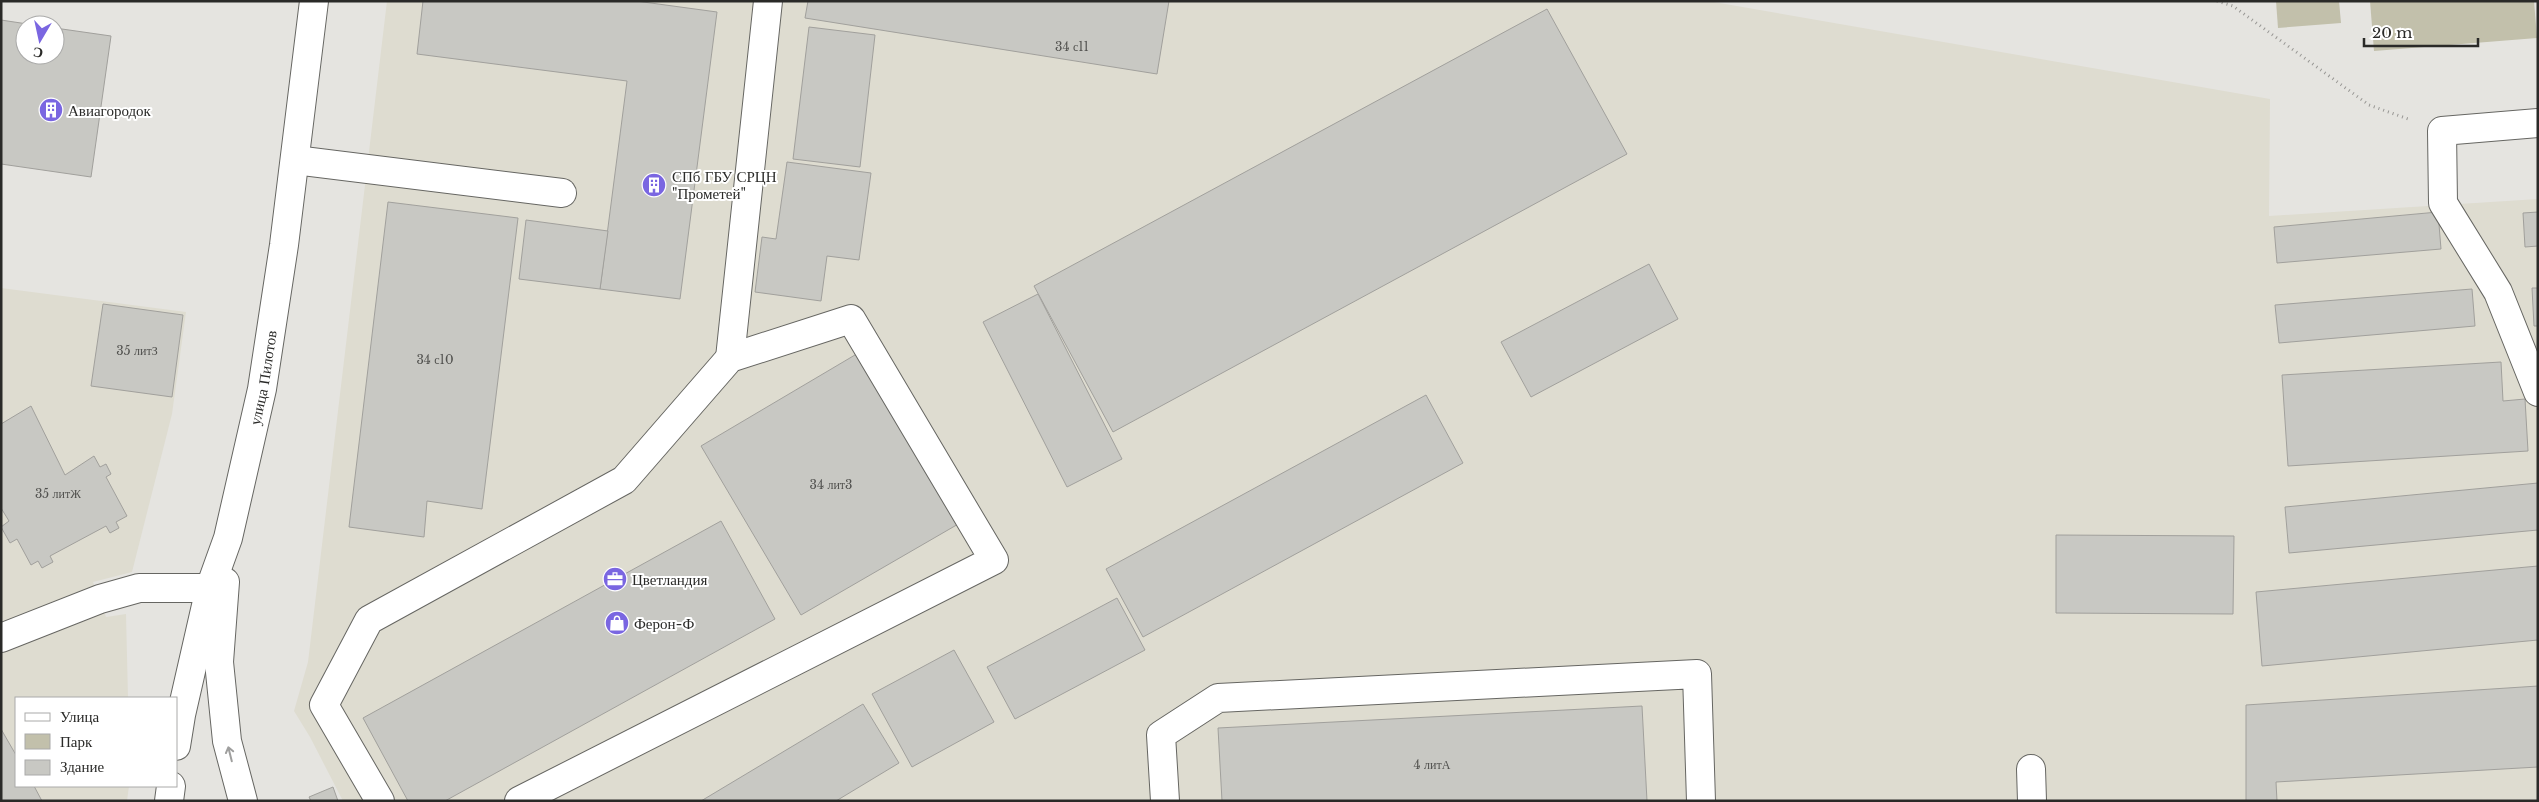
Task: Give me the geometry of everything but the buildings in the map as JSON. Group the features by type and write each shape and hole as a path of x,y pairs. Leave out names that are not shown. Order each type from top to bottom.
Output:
{"street":[{"name":"улица Пилотов","path":"178,730 210,588 228,538 262,390 295,160 314,1"},
{"path":"730,358 768,1"},
{"path":"2538,124 2442,131 2443,203 2498,292 2538,392"},
{"path":"295,160 562,193"},
{"path":"380,801 324,705 369,620 624,480 730,358 852,319 994,560 519,801"},
{"path":"228,538 219,662 227,741 243,801"},
{"path":"1,638 100,599 140,588 210,588"},
{"path":"1165,801 1161,735 1218,698 1697,674 1701,801"},
{"path":"2031,770 2032,801"},
{"path":"169,801 171,787"}],"path":[{"path":"2217,1 2233,6 2369,105 2442,131"}],"shaded area":[{"path":"387,1 1708,1 2270,99 2269,216 2538,199 2538,801 343,801 310,737 294,711 308,662"},
{"path":"1,288 186,312 172,414 132,572 93,582 106,617 126,614 128,697 15,697 15,787 129,787 127,801 1,801"}],"green space":[{"path":"2276,1 2339,1 2341,23 2278,28"},
{"path":"2370,1 2534,1 2537,38 2374,51"}],"place":[{"name":"Авиагородок","path":"51,110"},
{"name":"СПб ГБУ СРЦН \"Прометей\"","path":"654,185"},
{"name":"Цветландия","path":"615,579"},
{"name":"Ферон-Ф","path":"617,623"}]}
